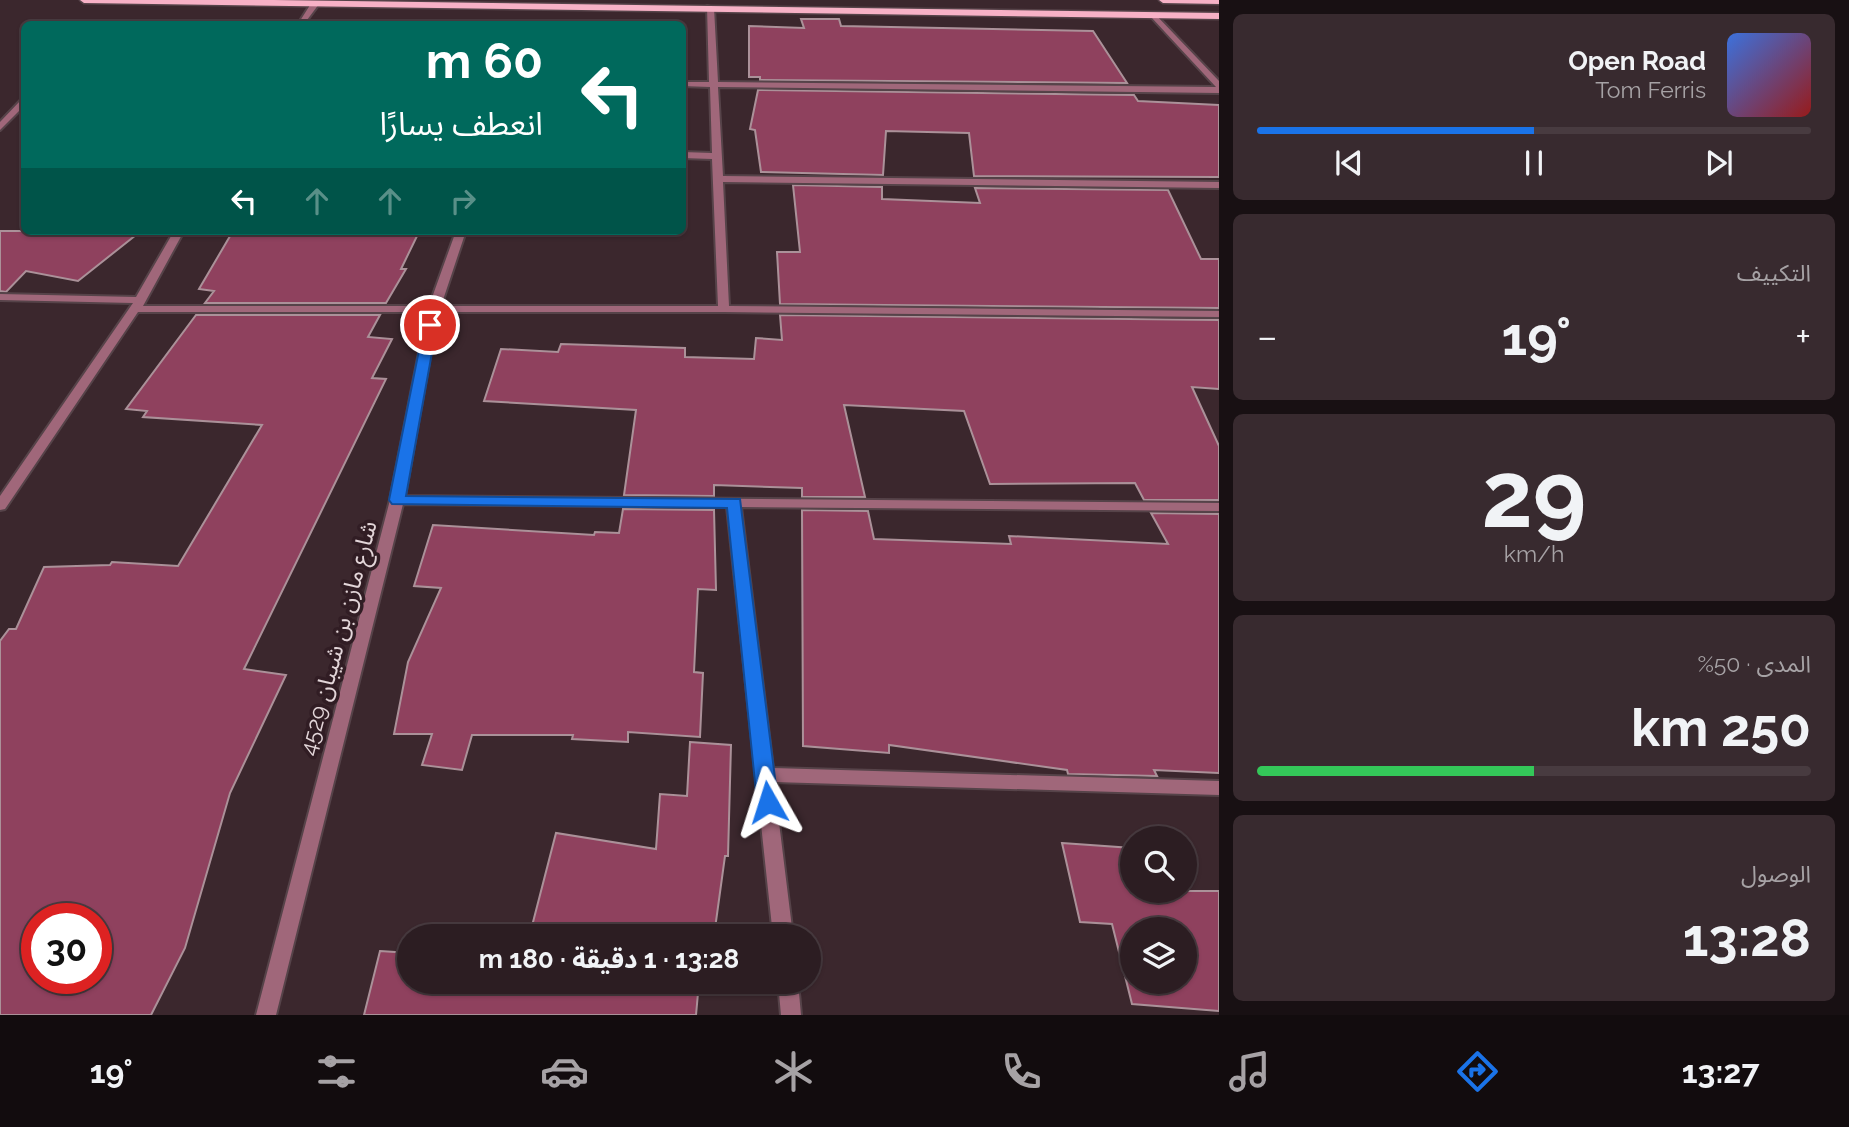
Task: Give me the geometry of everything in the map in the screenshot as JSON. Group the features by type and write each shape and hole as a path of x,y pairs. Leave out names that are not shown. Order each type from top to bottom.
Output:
{"main road":[{"path":"85,0 1219,16"},
{"path":"1164,0 1219,1"},
{"path":"946,12 1219,9"}],"street":[{"path":"303,21 315,4"},
{"path":"710,8 724,309"},
{"path":"1155,16 1219,88"},
{"path":"686,84 1219,88"},
{"path":"0,127 21,105"},
{"path":"686,155 716,156"},
{"path":"718,179 1219,185"},
{"path":"0,506 137,305 177,235"},
{"name":"شارع مازن بن شيبان 4529","path":"266,1015 397,500 433,311 460,235"},
{"path":"0,297 137,305 433,311 724,309 1219,314"},
{"path":"397,500 1219,507"},
{"path":"734,503 782,924"},
{"path":"765,775 1219,788"},
{"path":"789,994 791,1015"}],"building":[{"path":"801,19 839,19 841,26 1093,31 1127,83 760,80 760,77 749,77 749,26 804,28"},
{"path":"758,90 1134,95 1138,101 1219,105 1219,177 974,176 969,133 886,131 883,175 761,172 755,130 750,129"},
{"path":"793,185 882,187 882,199 980,203 975,188 1168,190 1201,259 1219,259 1219,308 780,304 777,252 800,252"},
{"path":"0,231 21,231 21,235 136,235 78,281 26,271 6,292 0,291"},
{"path":"231,235 418,235 401,269 406,269 386,303 205,303 214,291 199,289"},
{"path":"196,315 380,315 368,337 392,339 372,378 386,379 244,669 286,675 230,793 185,948 151,1015 0,1015 0,641 9,629 16,629 44,567 110,565 112,562 178,566 262,425 143,417 147,411 126,409"},
{"path":"780,315 1219,320 1219,389 1192,387 1219,446 1219,500 1144,500 1135,483 990,484 964,411 844,405 865,497 802,497 802,488 714,485 714,496 624,495 636,410 484,401 501,349 558,352 561,344 685,348 685,357 754,359 756,338 782,340"},
{"path":"623,509 714,510 716,590 698,589 694,672 703,673 700,737 628,732 628,742 572,739 573,735 472,735 462,770 422,765 432,734 394,734 408,662 441,588 414,586 433,525 594,535 595,532 619,533"},
{"path":"802,510 868,511 874,539 1011,544 1009,536 1168,544 1151,513 1219,514 1219,773 1154,770 1157,776 1068,774 1067,770 889,745 889,753 803,746"},
{"path":"690,742 731,745 728,856 725,856 716,924 533,924 556,833 656,849 660,794 687,796"},
{"path":"1062,843 1120,847 1120,903 1197,903 1197,891 1219,891 1219,1011 1132,1004 1130,994 1197,994 1197,917 1120,917 1120,956 1112,924 1080,922"},
{"path":"380,951 397,952 397,994 698,994 696,1015 364,1015"}],"route":[{"path":"430,325 397,500 734,503 768,802"}]}
